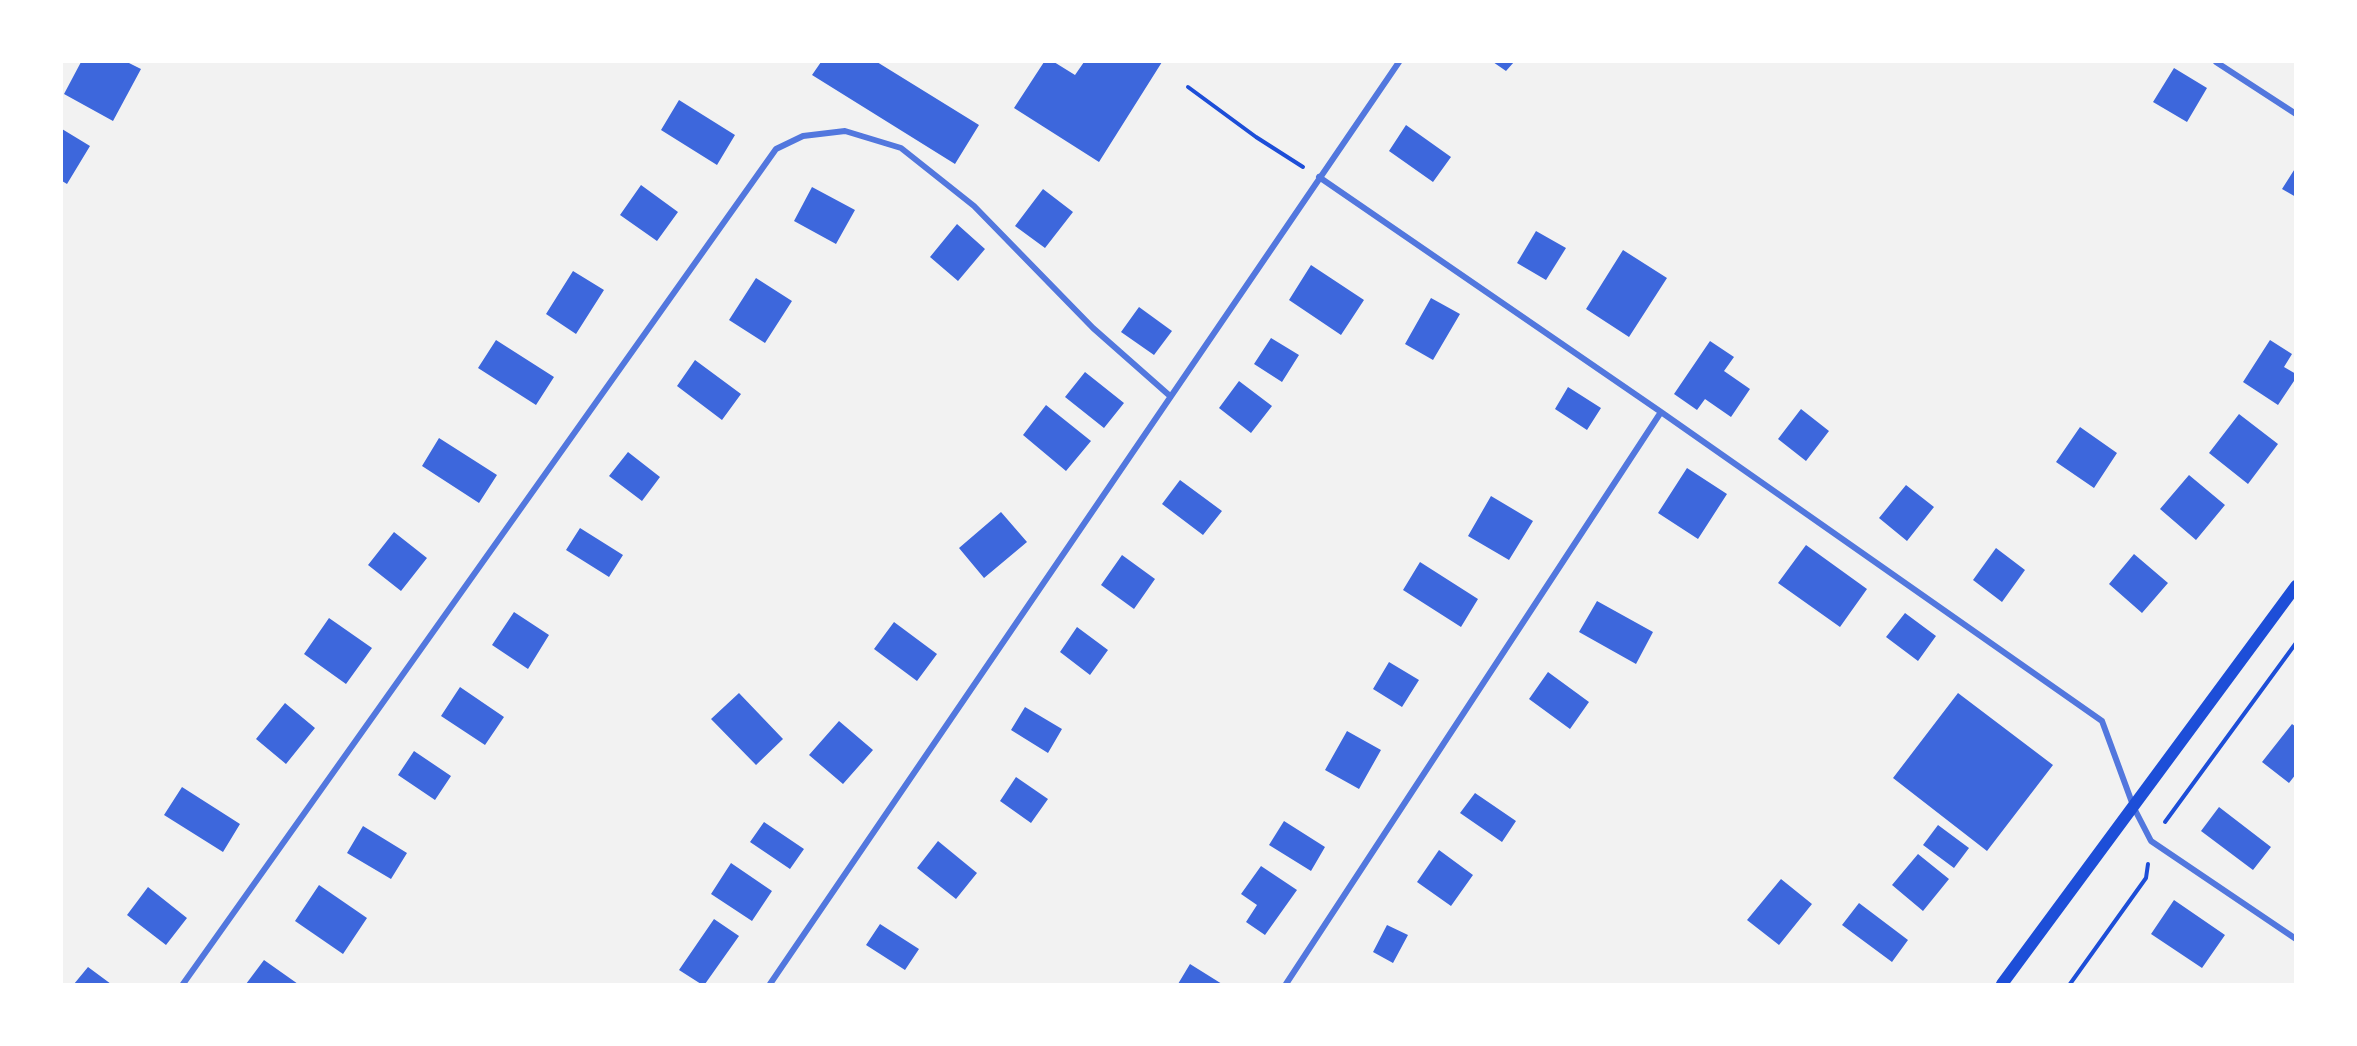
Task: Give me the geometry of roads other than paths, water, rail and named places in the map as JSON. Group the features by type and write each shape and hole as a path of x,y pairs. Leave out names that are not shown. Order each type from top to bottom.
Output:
{"main road":[{"path":"2002,984 2134,808 2295,586"}],"street":[{"path":"770,984 1398,62"},
{"path":"2216,62 2295,114"},
{"path":"183,984 776,149 803,136 845,131 901,148 974,206 1093,328 1170,396"},
{"path":"1320,177 1661,412 2102,722 2134,808 2151,841 2295,939"},
{"path":"1286,984 1661,412"}]}
